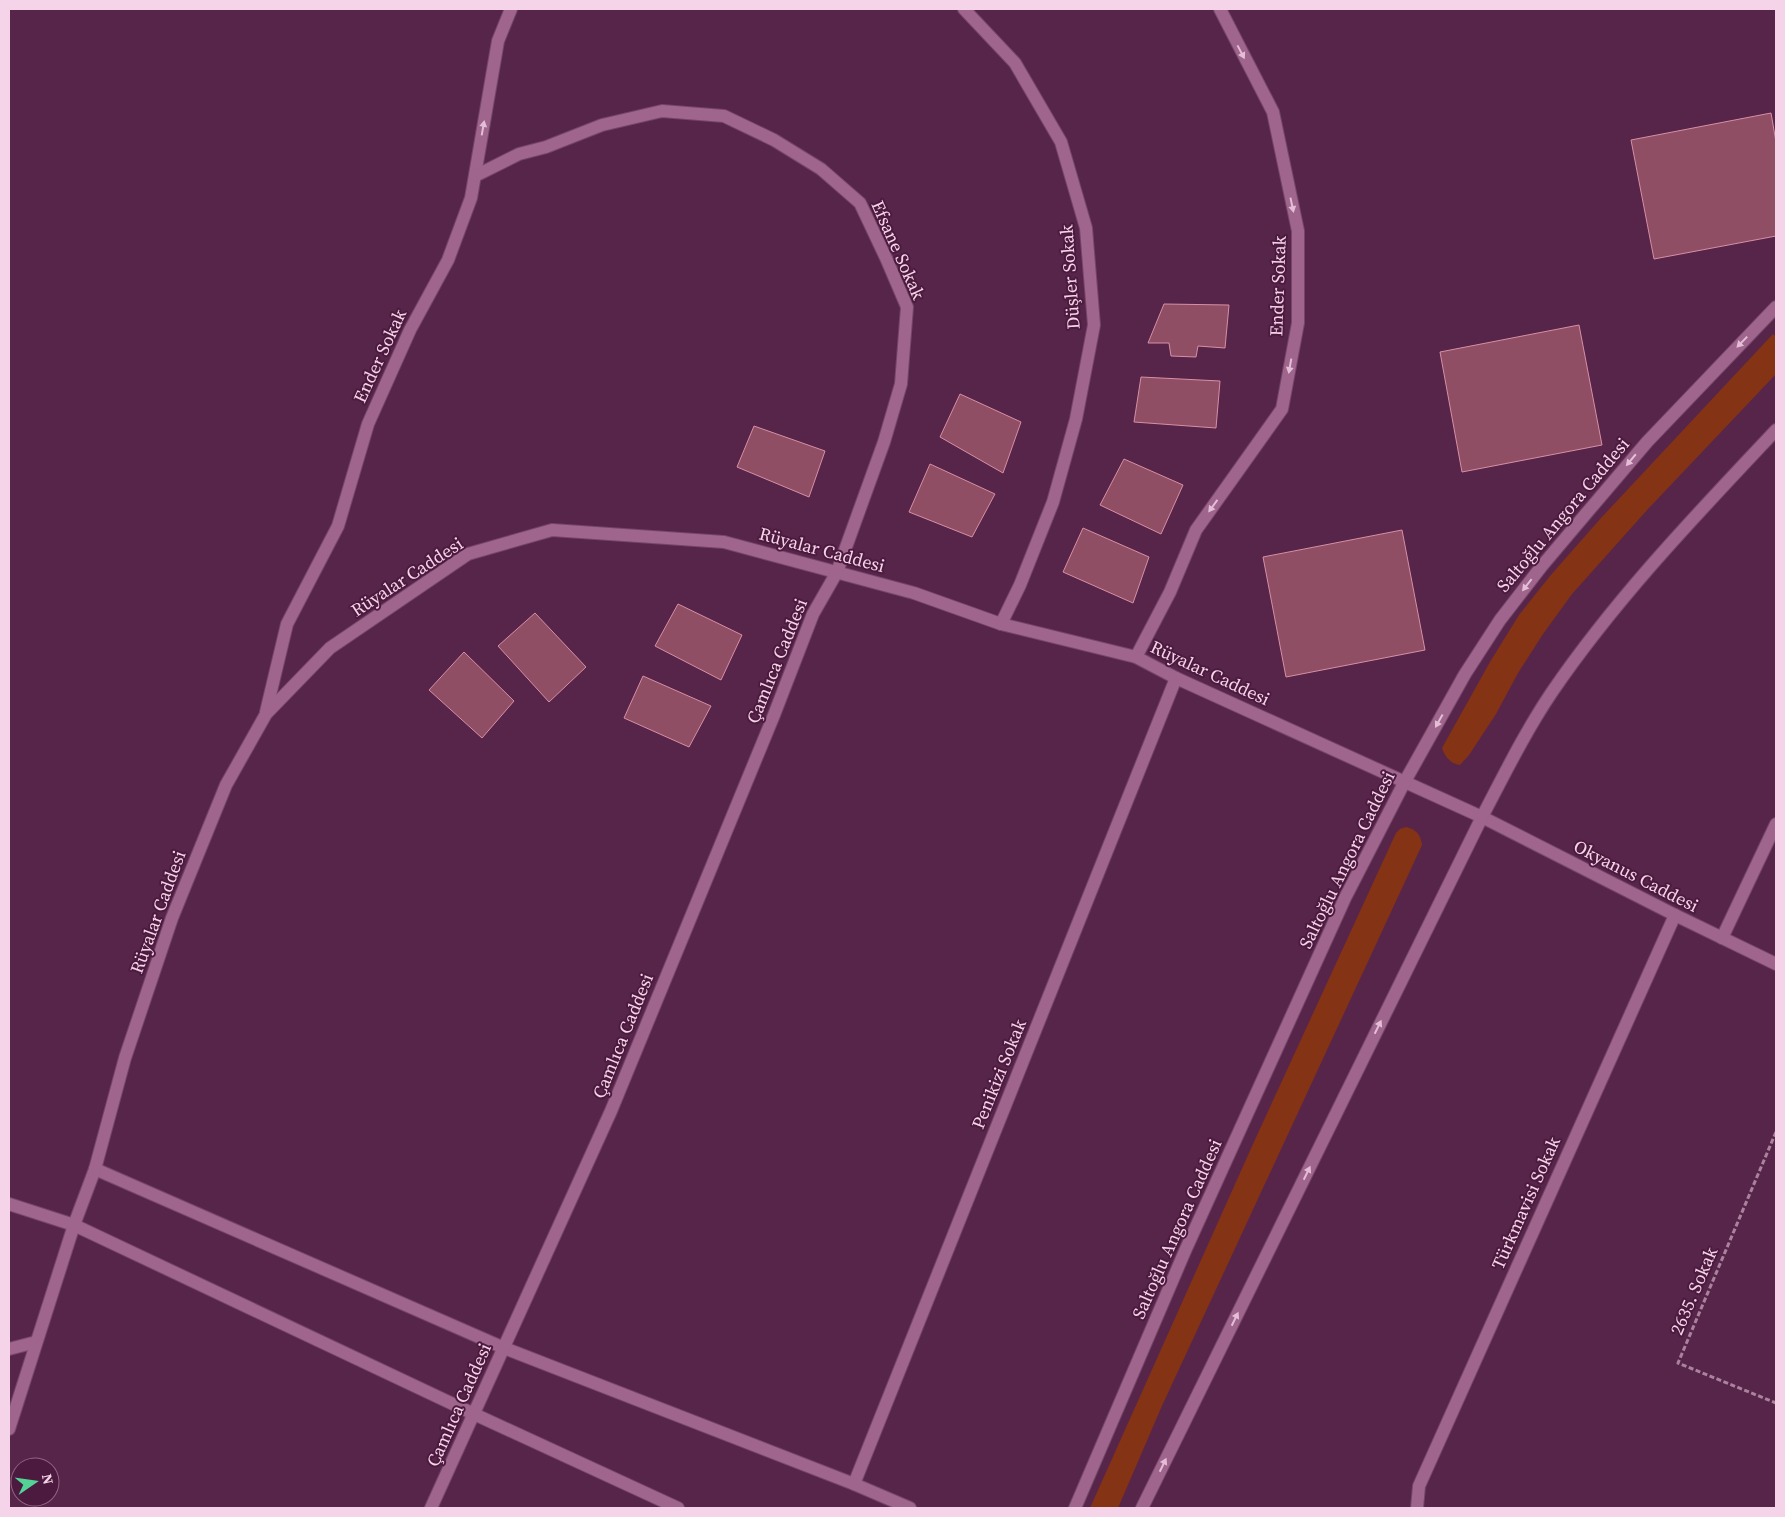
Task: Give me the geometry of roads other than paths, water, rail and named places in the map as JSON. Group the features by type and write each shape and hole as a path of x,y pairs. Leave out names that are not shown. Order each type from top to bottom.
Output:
{"street":[{"name":"Ender Sokak","path":"266,714 287,624 338,526 368,424 410,330 448,260 471,198 498,41 511,9"},
{"name":"Düşler Sokak","path":"964,9 1015,63 1061,142 1086,228 1094,325 1076,419 1053,502 1020,585 1001,624"},
{"name":"Ender Sokak","path":"1136,657 1170,592 1196,530 1282,409 1298,323 1298,231 1272,112 1220,9"},
{"name":"Efsane Sokak","path":"475,176 519,154 546,147 602,125 662,111 724,116 774,140 821,169 860,202 907,307 901,384 884,442 837,572"},
{"name":"Saltoğlu Angora Caddesi","path":"1075,1508 1197,1224 1345,898 1404,783 1465,674 1500,620 1536,574 1647,442 1776,307"},
{"path":"1142,1508 1482,817 1520,744 1552,692 1644,574 1693,518 1776,430"},
{"name":"Rüyalar Caddesi","path":"9,1429 74,1225 95,1169 125,1058 172,918 226,785 266,714 330,648 468,554 552,530 724,542 914,593 1001,624 1136,657 1176,678 1482,817"},
{"name":"Çamlıca Caddesi","path":"431,1508 611,1111 777,706 812,614 837,572"},
{"name":"Penikizi Sokak","path":"854,1484 1176,678"},
{"name":"Okyanus Caddesi","path":"1482,817 1776,964"},
{"path":"1722,938 1776,824"},
{"name":"Türkmavisi Sokak","path":"1417,1508 1419,1486 1675,915"},
{"path":"95,1169 504,1348 854,1484 910,1508"},
{"path":"9,1204 74,1225 678,1508"},
{"path":"9,1349 36,1342"}]}
